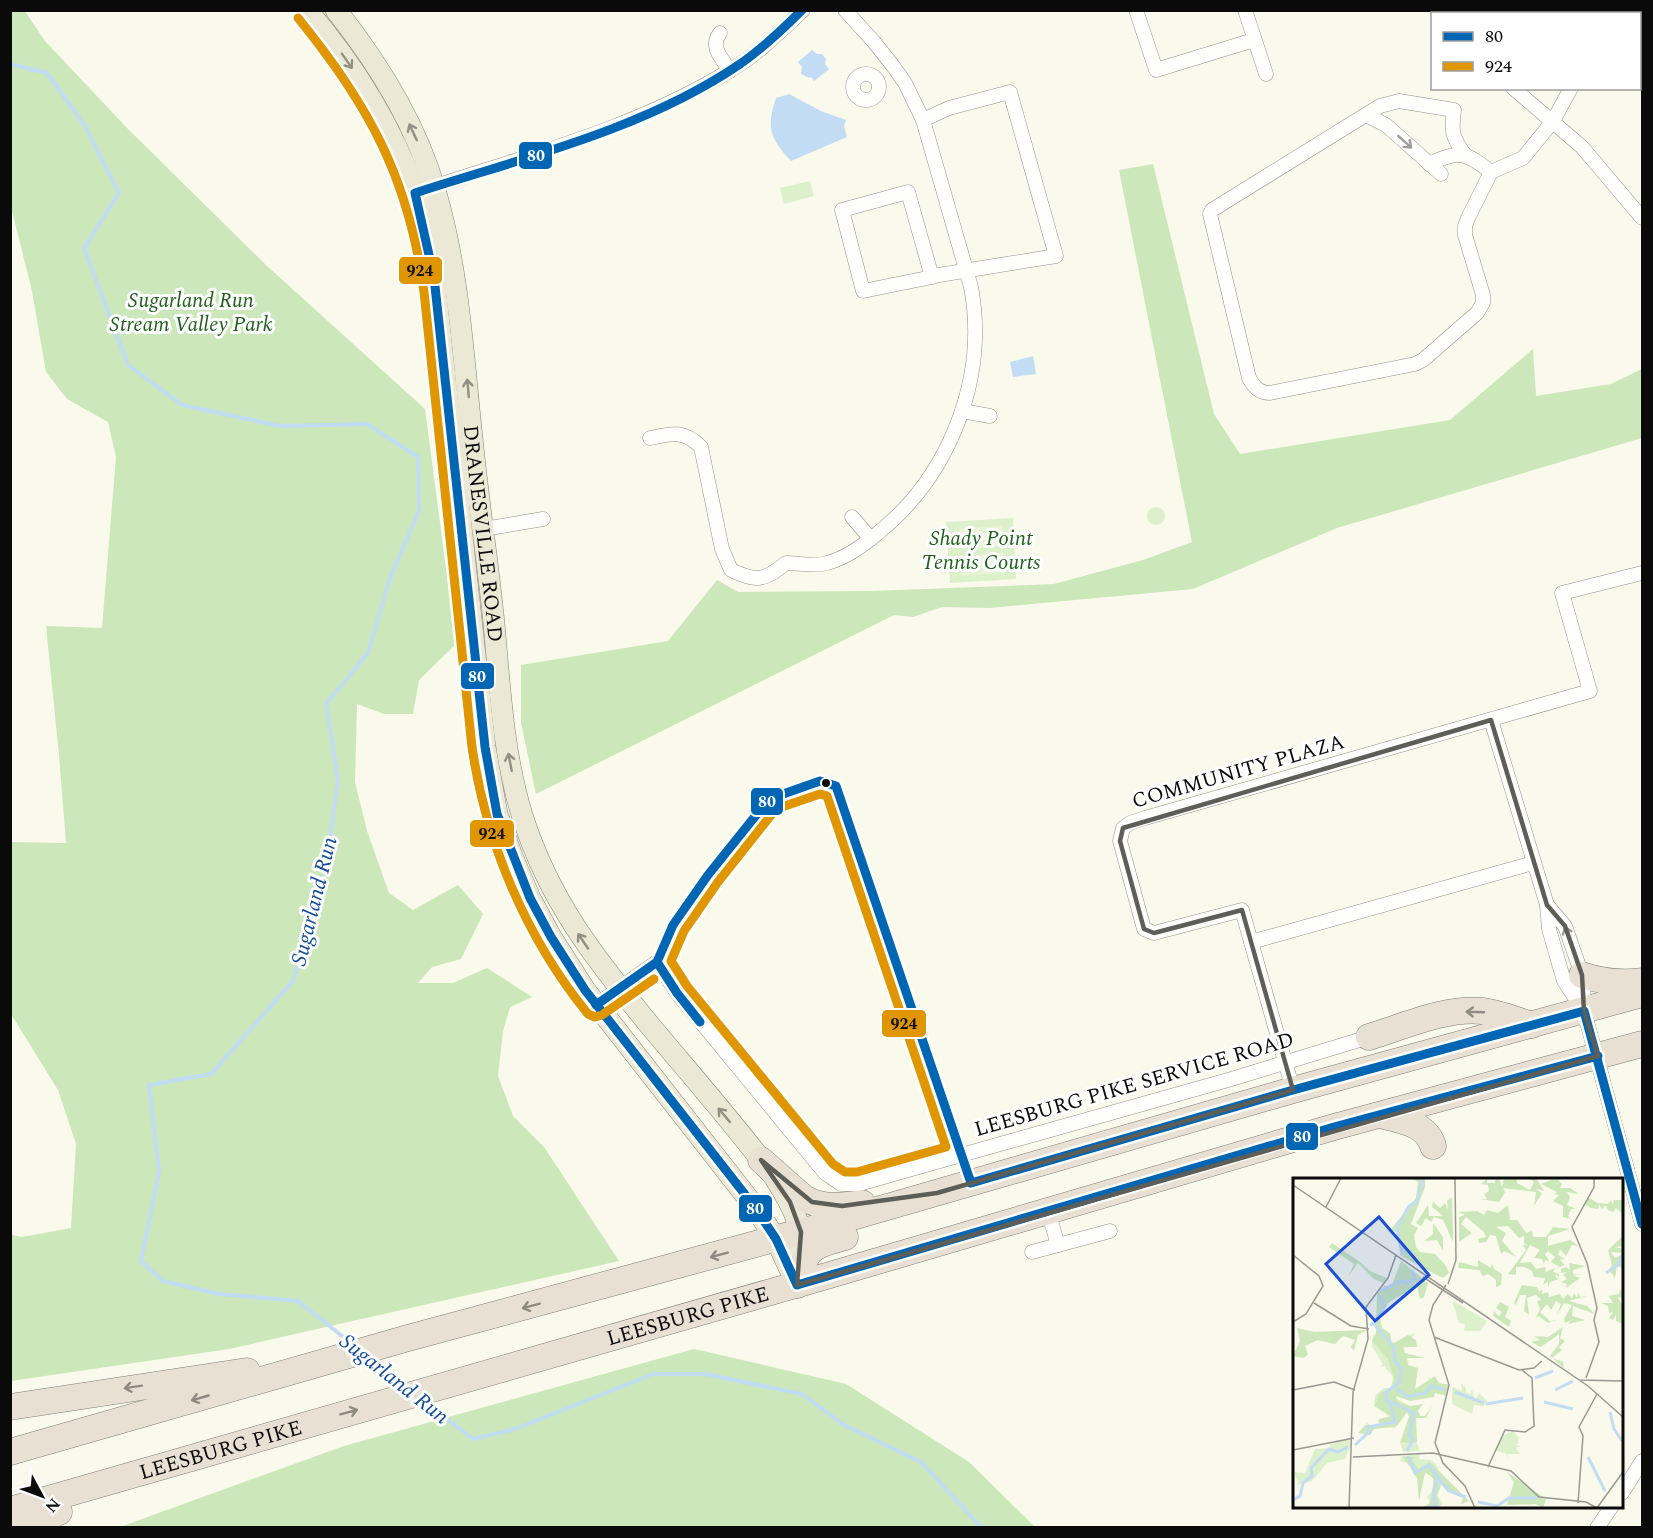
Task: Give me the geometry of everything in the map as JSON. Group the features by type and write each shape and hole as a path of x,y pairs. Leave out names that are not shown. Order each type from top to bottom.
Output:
{"highway":[{"path":"1582,975 1602,981 1628,983 1642,981"},
{"path":"10,1452 408,1338 776,1239 1293,1090 1642,994"},
{"path":"1369,1037 1434,1018 1468,1011 1490,1013 1532,1025"},
{"name":"LEESBURG PIKE","path":"10,1510 1380,1115 1642,1044"},
{"path":"1380,1115 1425,1130 1433,1146"},
{"path":"797,1284 804,1259 815,1246 1007,1189 1087,1162 1168,1127"},
{"path":"761,1160 804,1198 822,1205 842,1206 937,1193"},
{"path":"10,1407 337,1359"},
{"path":"17,1527 315,1421"}],"main road":[{"name":"DRANESVILLE ROAD","path":"307,10 347,61 445,227 458,299 471,437 484,529 499,668 502,723 515,789 544,872 586,945 761,1160 790,1202 801,1232 797,1284"},
{"name":"DRANESVILLE ROAD","path":"336,10 359,39 402,109 421,151 485,747 497,814 512,856 530,898 551,937 596,1005 747,1197 776,1239 797,1284"}],"street":[{"path":"425,190 573,142 658,107 730,71 771,40 803,10"},
{"path":"650,438 679,433 691,438 701,447 722,549 731,570 749,578 770,576 786,563 826,564 848,555 871,540 897,518 918,494 946,450 962,411 969,386 975,307 922,120 905,83 874,42 845,10"},
{"path":"1136,10 1156,70 1254,40"},
{"path":"1245,10 1266,74"},
{"path":"720,33 715,46 730,71"},
{"path":"878,80 893,66"},
{"path":"1515,90 1582,147 1642,218"},
{"path":"1465,155 1454,141 1451,127 1454,110 1398,101 1385,103 1212,210 1210,214 1249,378 1260,392 1270,393 1414,364 1423,360 1477,313 1483,303 1483,295 1465,226 1491,172 1523,158 1553,121 1570,90"},
{"path":"922,120 949,108 1010,92 1056,256 863,291 842,210 908,192 933,277"},
{"path":"1366,116 1386,125 1441,174"},
{"path":"1429,164 1451,156 1465,155 1473,158 1491,172"},
{"path":"962,411 990,416"},
{"path":"852,518 871,540"},
{"path":"484,529 543,519"},
{"name":"COMMUNITY PLAZA","path":"1293,1090 1242,910 1154,933 1144,929 1120,841 1123,828 1130,823 1165,812 1590,691 1562,593 1642,573"},
{"path":"1491,720 1547,905 1549,930 1564,981 1584,1011"},
{"path":"1251,942 1533,862"},
{"path":"1547,905 1565,926 1582,975 1584,1011 1642,1224"},
{"name":"LEESBURG PIKE SERVICE ROAD","path":"619,987 657,962 694,1015 825,1173 841,1184 859,1184 1369,1037"},
{"path":"596,1005 619,987"},
{"path":"961,1155 971,1184"},
{"path":"1048,1211 1058,1245"},
{"path":"1032,1252 1110,1231"},
{"path":"1623,1491 1642,1461"},
{"path":"1597,1527 1611,1508"}],"highlighted area":[{"path":"1491,720 1547,905 1565,926 1582,975 1584,1011 1598,1056 797,1285 801,1232 790,1202 761,1160 812,1202 842,1206 937,1193 1293,1090 1242,910 1154,933 1144,929 1120,841 1123,828"}],"green space":[{"name":"Sugarland Run Stream Valley Park","path":"24,10 45,41 127,128 267,266 425,409 456,644 419,680 413,714 384,714 357,704 355,782 367,831 389,893 413,910 458,885 483,914 461,959 432,967 418,983 453,983 487,968 532,997 510,1007 503,1031 498,1076 513,1116 544,1147 619,1261 229,1349 11,1381 11,1235 22,1237 71,1228 76,1144 58,1090 11,1014 11,842 66,843 46,626 102,628 116,457 108,422 67,399 46,372 32,291 11,207 11,11"},
{"path":"1153,164 1214,414 1240,454 1450,420 1533,349 1536,396 1611,384 1642,369 1642,438 1337,528 1193,589 989,608 942,607 913,617 894,615 536,794 521,723 521,665 668,641 717,580 738,592 872,591 1054,584 1143,560 1192,542 1119,170"},
{"path":"810,181 814,196 784,204 780,188"},
{"path":"1152,507 1160,507 1165,512 1163,523 1152,525 1147,520 1147,512"},
{"name":"Shady Point Tennis Courts","path":"1013,518 1016,579 950,583 946,522"},
{"path":"1002,526 1003,546 961,549 959,529"},
{"path":"1003,553 1004,573 961,576 960,556"},
{"path":"694,1349 846,1384 969,1462 1035,1527 120,1527 344,1446"}],"water":[{"path":"812,50 817,54 822,54 829,69 814,81 811,77 801,74 802,67 798,62"},
{"path":"789,94 821,111 846,120 844,126 847,137 791,161 774,139 771,125 776,98"},
{"path":"1033,356 1036,374 1013,377 1010,362"}],"waterway":[{"name":"Sugarland Run","path":"10,64 47,73 85,126 119,193 84,248 128,365 182,405 280,426 367,424 418,457 419,511 390,578 368,653 326,704 338,780 326,868 293,981 211,1074 149,1085 159,1171 141,1261 163,1281 219,1294 298,1301 351,1343"},
{"name":"Sugarland Run","path":"371,1359 405,1386"},
{"name":"Sugarland Run","path":"425,1402 473,1439 515,1429 653,1374 705,1374 802,1394 844,1425 921,1462 982,1528"}],"transit line":[{"name":"80","path":"802,10 740,64 664,107 582,140 415,193 434,277 485,747 497,814 530,898 551,937 585,990 754,1206 776,1239 797,1285 1334,1127 1598,1056"},
{"name":"924","path":"298,18 346,82 382,145 408,214 417,251 424,292 472,747 487,819 499,854 512,888 546,954 588,1014 595,1017 602,1015 654,979"},
{"name":"80","path":"596,1005 657,962 673,925 708,875 769,799 820,781 836,786 971,1183 1293,1090 1584,1011 1642,1224"},
{"name":"924","path":"820,794 827,796 946,1147 857,1172 845,1172 833,1164 687,986 671,961 684,931 718,882 776,809 820,794"},
{"name":"80","path":"657,962 677,993 700,1022"}]}
